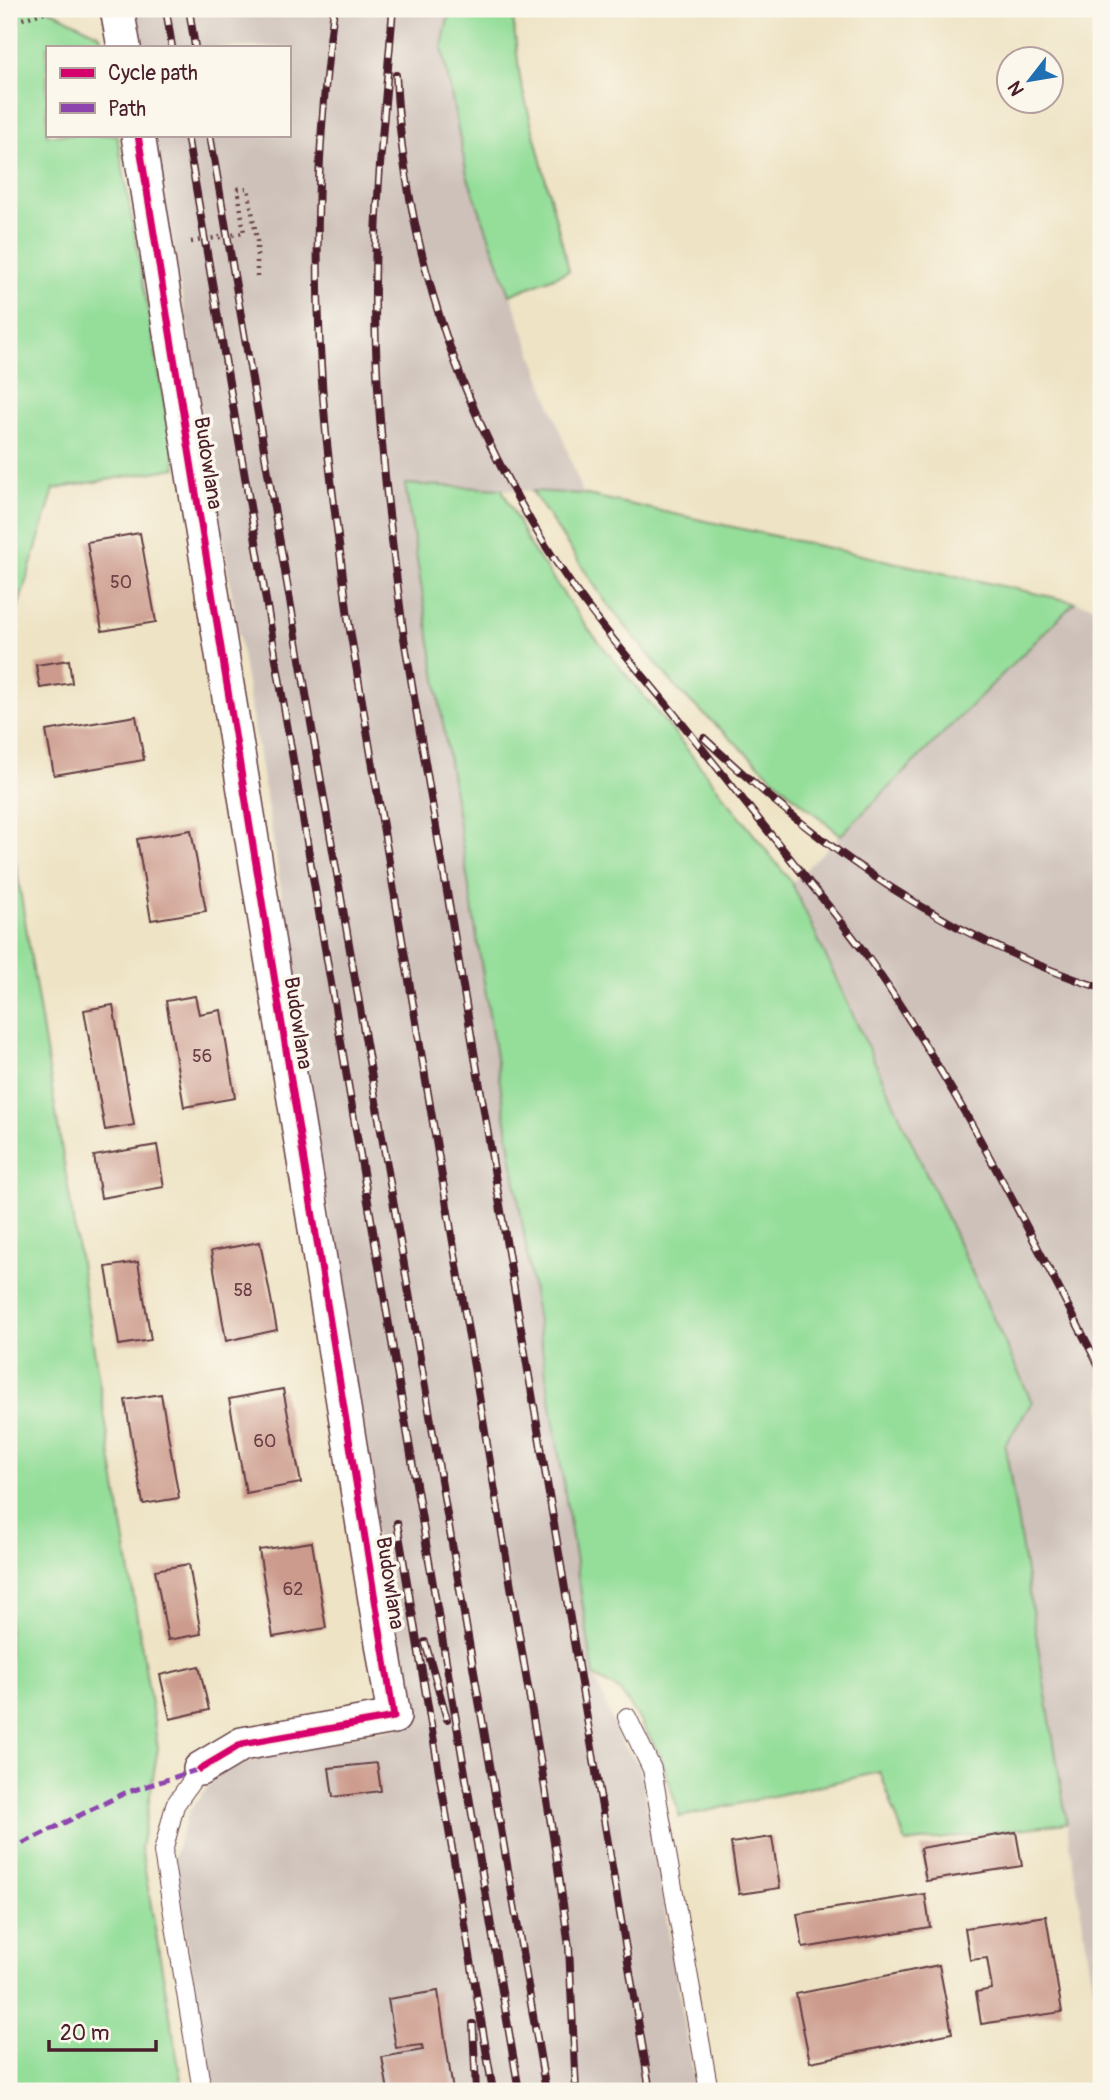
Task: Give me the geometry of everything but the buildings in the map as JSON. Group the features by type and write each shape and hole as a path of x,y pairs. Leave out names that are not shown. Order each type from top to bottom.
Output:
{"street":[{"path":"117,9 124,46"},
{"name":"Budowlana","path":"138,136 394,1717 242,1744 200,1769"}],"lane":[{"path":"627,1717 652,1769 709,2091"},
{"path":"200,1769 175,1805 163,1852 202,2091"}],"path":[{"path":"9,23 55,9"},
{"path":"45,10 47,21"},
{"path":"184,243 244,233 238,189 248,188 257,241 257,281"}],"shaded area":[{"path":"134,9 450,9 442,47 467,175 583,494 405,484 594,1676 622,1744 640,1765 696,2091 212,2091 173,1859 189,1811 221,1771 302,1745 403,1726 277,863 155,136 290,136 290,46 141,46"},
{"path":"1075,602 1101,608 1101,2035 1005,1444 792,883"}],"green space":[{"path":"9,9 48,9 100,35 102,46 46,46 46,136 117,136 176,468 54,489 9,637"},
{"path":"450,9 512,9 520,79 569,271 510,295 467,175 442,47"},
{"path":"405,484 502,489 530,546 589,630 792,883 1032,1402 1005,1445 1067,1823 906,1843 880,1772 680,1817 661,1757 636,1714 619,1690 594,1676"},
{"path":"532,491 583,494 1075,602 841,835 792,795 679,691 605,601"},
{"path":"9,821 158,1748 141,1848 183,2091 9,2091"}],"railway":[{"path":"166,9 172,46"},
{"path":"189,9 195,46"},
{"path":"334,9 323,115 318,221 319,327 331,479 348,618 556,1854 569,1947 576,2091"},
{"path":"393,9 378,194 375,305 381,431 404,638 650,2091"},
{"path":"396,75 412,211 428,278 448,343 473,408 503,470 536,530 584,602 846,928 898,1001 989,1156 1101,1370"},
{"path":"187,136 519,2091"},
{"path":"210,136 546,2091"},
{"path":"704,738 794,817 888,886 989,943 1101,988"},
{"path":"397,1523 493,2091"},
{"path":"425,1642 447,1719"},
{"path":"473,2024 476,2091"}],"marked path":[{"path":"9,1850 125,1793 200,1769"}],"cycle path":[{"path":"138,136 394,1717 242,1744 200,1769"}]}
